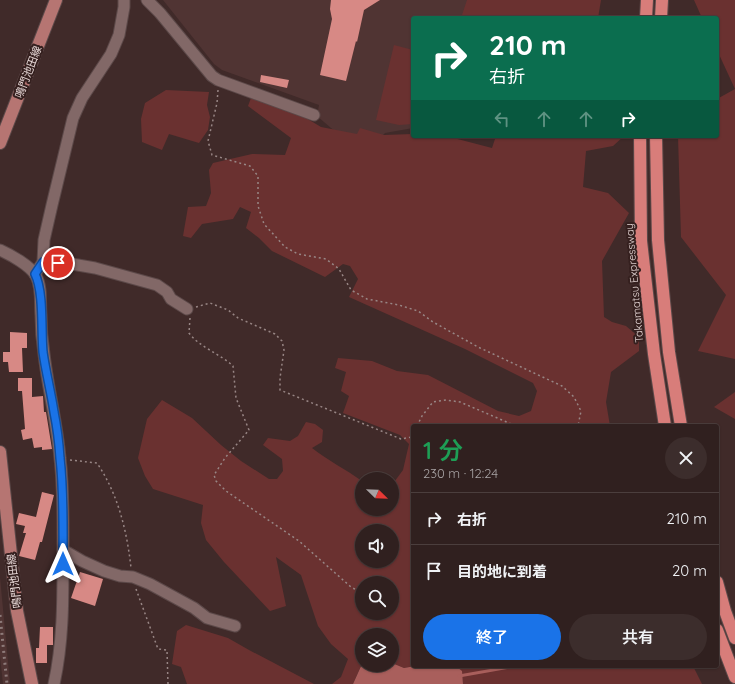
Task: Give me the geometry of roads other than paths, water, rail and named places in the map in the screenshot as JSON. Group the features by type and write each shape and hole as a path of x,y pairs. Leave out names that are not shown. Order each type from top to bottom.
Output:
{"highway":[{"path":"646,16 647,0"},
{"path":"661,16 662,0"},
{"name":"Takamatsu Expressway","path":"640,138 641,241 654,354 665,424"},
{"path":"656,138 658,240 669,352 681,424"},
{"path":"719,589 735,638"},
{"path":"719,635 735,677"}],"main road":[{"name":"鳴門池田線","path":"0,143 56,0"},
{"name":"鳴門池田線","path":"0,452 17,611 32,684"}],"street":[{"path":"35,274 43,262 44,240 73,118 82,98 111,54 119,35 124,0"},
{"path":"147,0 160,13 212,76 218,80 314,115"},
{"path":"0,250 30,268 38,280 40,292 41,332 61,459 64,499 62,635 59,663 54,684"},
{"path":"43,262 72,264 95,268 157,285 166,292 171,299 187,309"},
{"path":"63,550 82,562 104,571 120,576 133,577 150,584 173,596 207,618 235,626"}],"waterway":[{"path":"459,676 505,668"}],"railway":[{"path":"0,615 7,684"}]}
